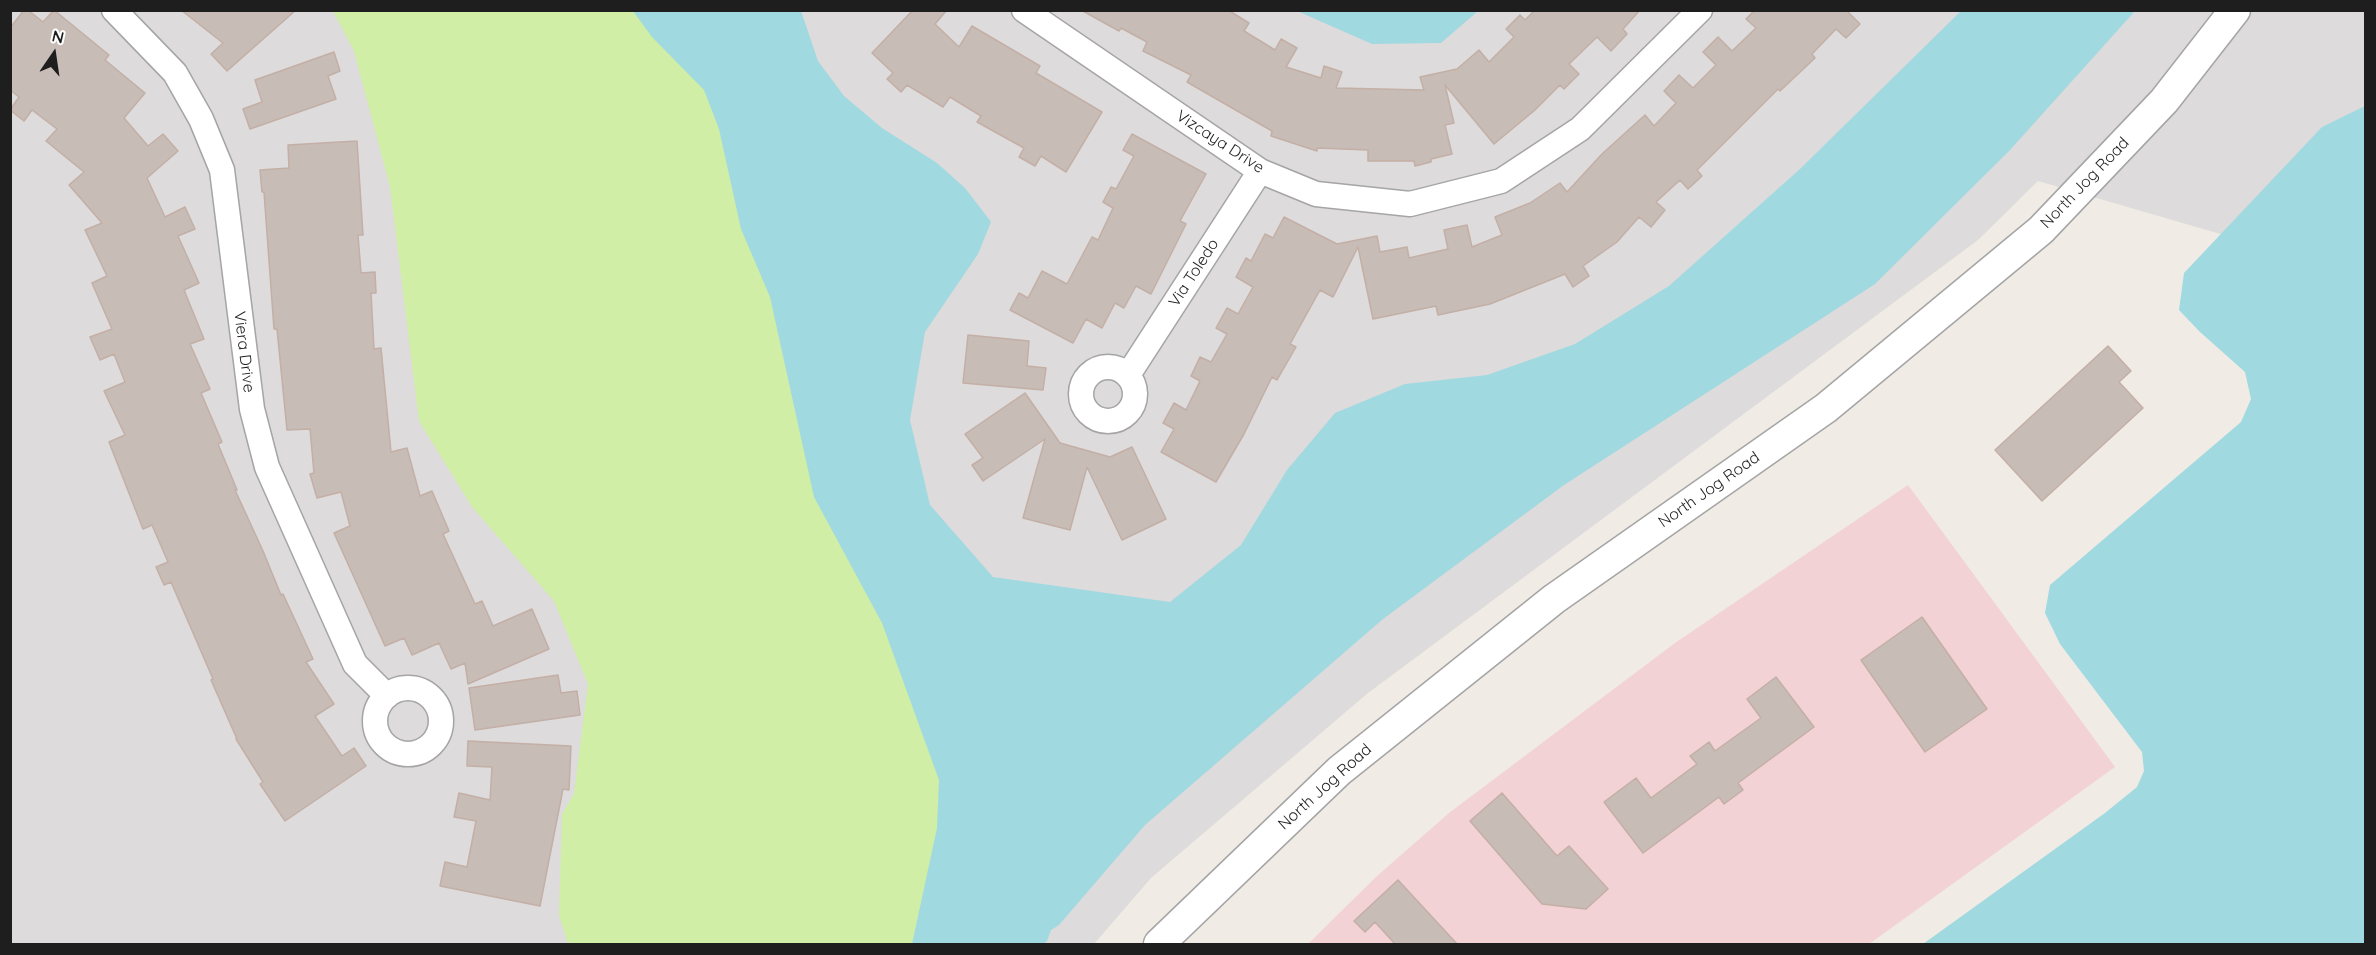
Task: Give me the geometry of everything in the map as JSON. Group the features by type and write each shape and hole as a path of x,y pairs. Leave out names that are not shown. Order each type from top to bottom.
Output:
{"street":[{"name":"Viera Drive","path":"114,10 175,74 201,119 222,170 252,409 267,467 355,664 387,696"},
{"name":"Vizcaya Drive","path":"1024,10 1260,171 1316,194 1410,204 1502,181 1580,129 1700,10"},
{"name":"North Jog Road","path":"1159,945 1339,771 1554,599 1826,408 2041,230 2164,100 2235,10"},
{"name":"Via Toledo","path":"1128,375 1260,171"}],"shaded area":[{"path":"10,11 2365,11 2365,276 2038,181 1978,240 1368,693 1151,878 1094,944 11,944"},
{"path":"1908,485 2115,767 1869,944 1308,944 1376,877 1449,813 1675,643"}],"green space":[{"path":"333,11 677,11 972,779 937,944 568,944 559,915 562,814 574,794 588,684 554,601 472,507 419,421 390,187 354,51"}],"water":[{"path":"633,11 801,11 818,61 844,96 882,128 937,163 965,188 991,222 978,254 925,332 910,420 930,505 993,577 1170,602 1241,545 1287,470 1335,413 1405,384 1487,375 1575,344 1669,286 1800,169 1961,11 2135,11 2010,150 1875,284 1564,485 1383,619 1145,825 1059,925 1051,930 1044,944 912,944 937,828 939,780 882,623 814,497 770,297 741,229 719,129 704,90 652,37"},
{"path":"1297,11 1478,11 1441,43 1372,44"},
{"path":"2365,106 2365,944 1923,944 2105,813 2137,787 2144,771 2142,752 2060,644 2045,613 2050,585 2241,422 2251,399 2245,372 2179,310 2184,273 2322,127"}],"building":[{"path":"24,10 28,10 43,22 54,10 109,55 105,60 145,93 124,118 148,146 163,134 178,151 147,178 165,217 185,207 195,229 178,236 199,283 184,290 204,339 190,344 210,389 201,393 222,442 218,444 237,490 235,490 281,595 283,594 313,659 306,662 334,704 315,716 342,756 354,748 366,766 285,821 260,784 263,782 236,739 171,582 164,585 156,567 168,562 152,525 143,529 109,442 125,435 104,391 125,382 114,354 100,360 90,337 112,329 92,283 107,276 85,230 102,223 69,185 84,172 46,141 57,129 32,110 24,121 10,110 19,97 10,90 10,28"},
{"path":"181,10 296,10 227,71 211,54 223,43"},
{"path":"913,10 947,10 935,24 959,47 972,26 1040,66 1036,73 1102,112 1066,172 1041,156 1035,166 1019,157 1024,148 977,122 981,116 950,97 943,107 907,85 901,92 887,79 893,73 872,53"},
{"path":"1081,10 1228,10 1249,23 1244,31 1275,50 1281,39 1297,48 1286,67 1321,78 1324,66 1342,72 1336,88 1424,90 1420,77 1457,69 1479,50 1489,62 1514,37 1506,29 1520,15 1525,20 1535,10 1640,10 1623,29 1627,34 1611,51 1597,37 1569,64 1579,74 1564,89 1560,85 1535,110 1494,144 1445,85 1454,123 1445,125 1452,154 1415,166 1414,161 1368,161 1368,150 1317,148 1317,151 1271,136 1272,131 1187,82 1191,75 1143,51 1147,42 1121,28 1119,31"},
{"path":"1755,10 1846,10 1860,24 1846,38 1836,29 1812,54 1815,58 1780,91 1778,89 1697,170 1702,176 1688,189 1680,180 1656,202 1665,210 1651,227 1639,217 1617,242 1583,266 1589,276 1573,287 1565,274 1490,304 1438,315 1436,306 1373,319 1358,247 1333,297 1320,290 1290,344 1296,347 1277,380 1272,377 1244,434 1216,482 1161,452 1174,429 1163,423 1174,403 1186,410 1200,381 1191,376 1200,357 1211,362 1227,334 1216,328 1227,308 1238,314 1253,287 1236,277 1246,258 1251,261 1265,234 1273,238 1284,217 1337,244 1377,236 1380,252 1407,247 1409,258 1448,249 1444,230 1467,225 1472,247 1502,235 1495,217 1530,203 1560,183 1567,192 1602,154 1645,115 1654,126 1676,103 1664,91 1679,75 1693,88 1716,65 1703,52 1718,37 1732,51 1756,28 1746,19"},
{"path":"334,52 340,71 328,76 336,99 250,129 243,109 262,102 255,80"},
{"path":"1132,134 1206,174 1180,221 1186,224 1151,294 1136,286 1124,308 1115,303 1102,328 1086,319 1073,343 1010,310 1019,293 1028,298 1042,271 1067,284 1092,237 1098,240 1113,208 1103,202 1111,187 1116,189 1134,156 1123,150"},
{"path":"357,141 363,235 358,235 361,273 375,272 376,293 371,293 374,349 381,348 391,452 407,448 420,496 432,491 449,531 443,534 475,604 482,601 493,626 532,609 549,649 468,684 465,663 451,669 439,643 412,655 404,638 385,646 334,533 350,526 341,492 317,498 310,474 314,473 310,429 287,430 277,329 274,329 264,192 262,192 260,170 289,168 288,145"},
{"path":"968,335 1029,341 1027,366 1046,368 1043,390 963,383"},
{"path":"2108,346 2131,371 2119,382 2143,408 2042,501 1995,450"},
{"path":"1025,393 1060,443 1110,457 1132,447 1166,519 1122,540 1087,467 1070,530 1023,518 1045,439 983,481 972,465 983,458 965,434"},
{"path":"1922,617 1987,709 1925,752 1861,660"},
{"path":"558,675 561,693 577,691 580,715 475,730 469,688"},
{"path":"1776,677 1814,727 1738,783 1743,790 1724,804 1719,797 1643,853 1604,802 1636,778 1651,798 1697,764 1690,756 1709,742 1715,751 1761,718 1747,699"},
{"path":"468,741 571,746 569,790 563,789 540,906 440,886 445,862 467,867 476,821 454,817 459,793 490,800 492,767 467,766"},
{"path":"1502,793 1557,856 1569,846 1608,889 1586,909 1542,904 1470,821"},
{"path":"1398,880 1458,945 1396,945 1375,922 1365,932 1354,921"}]}
